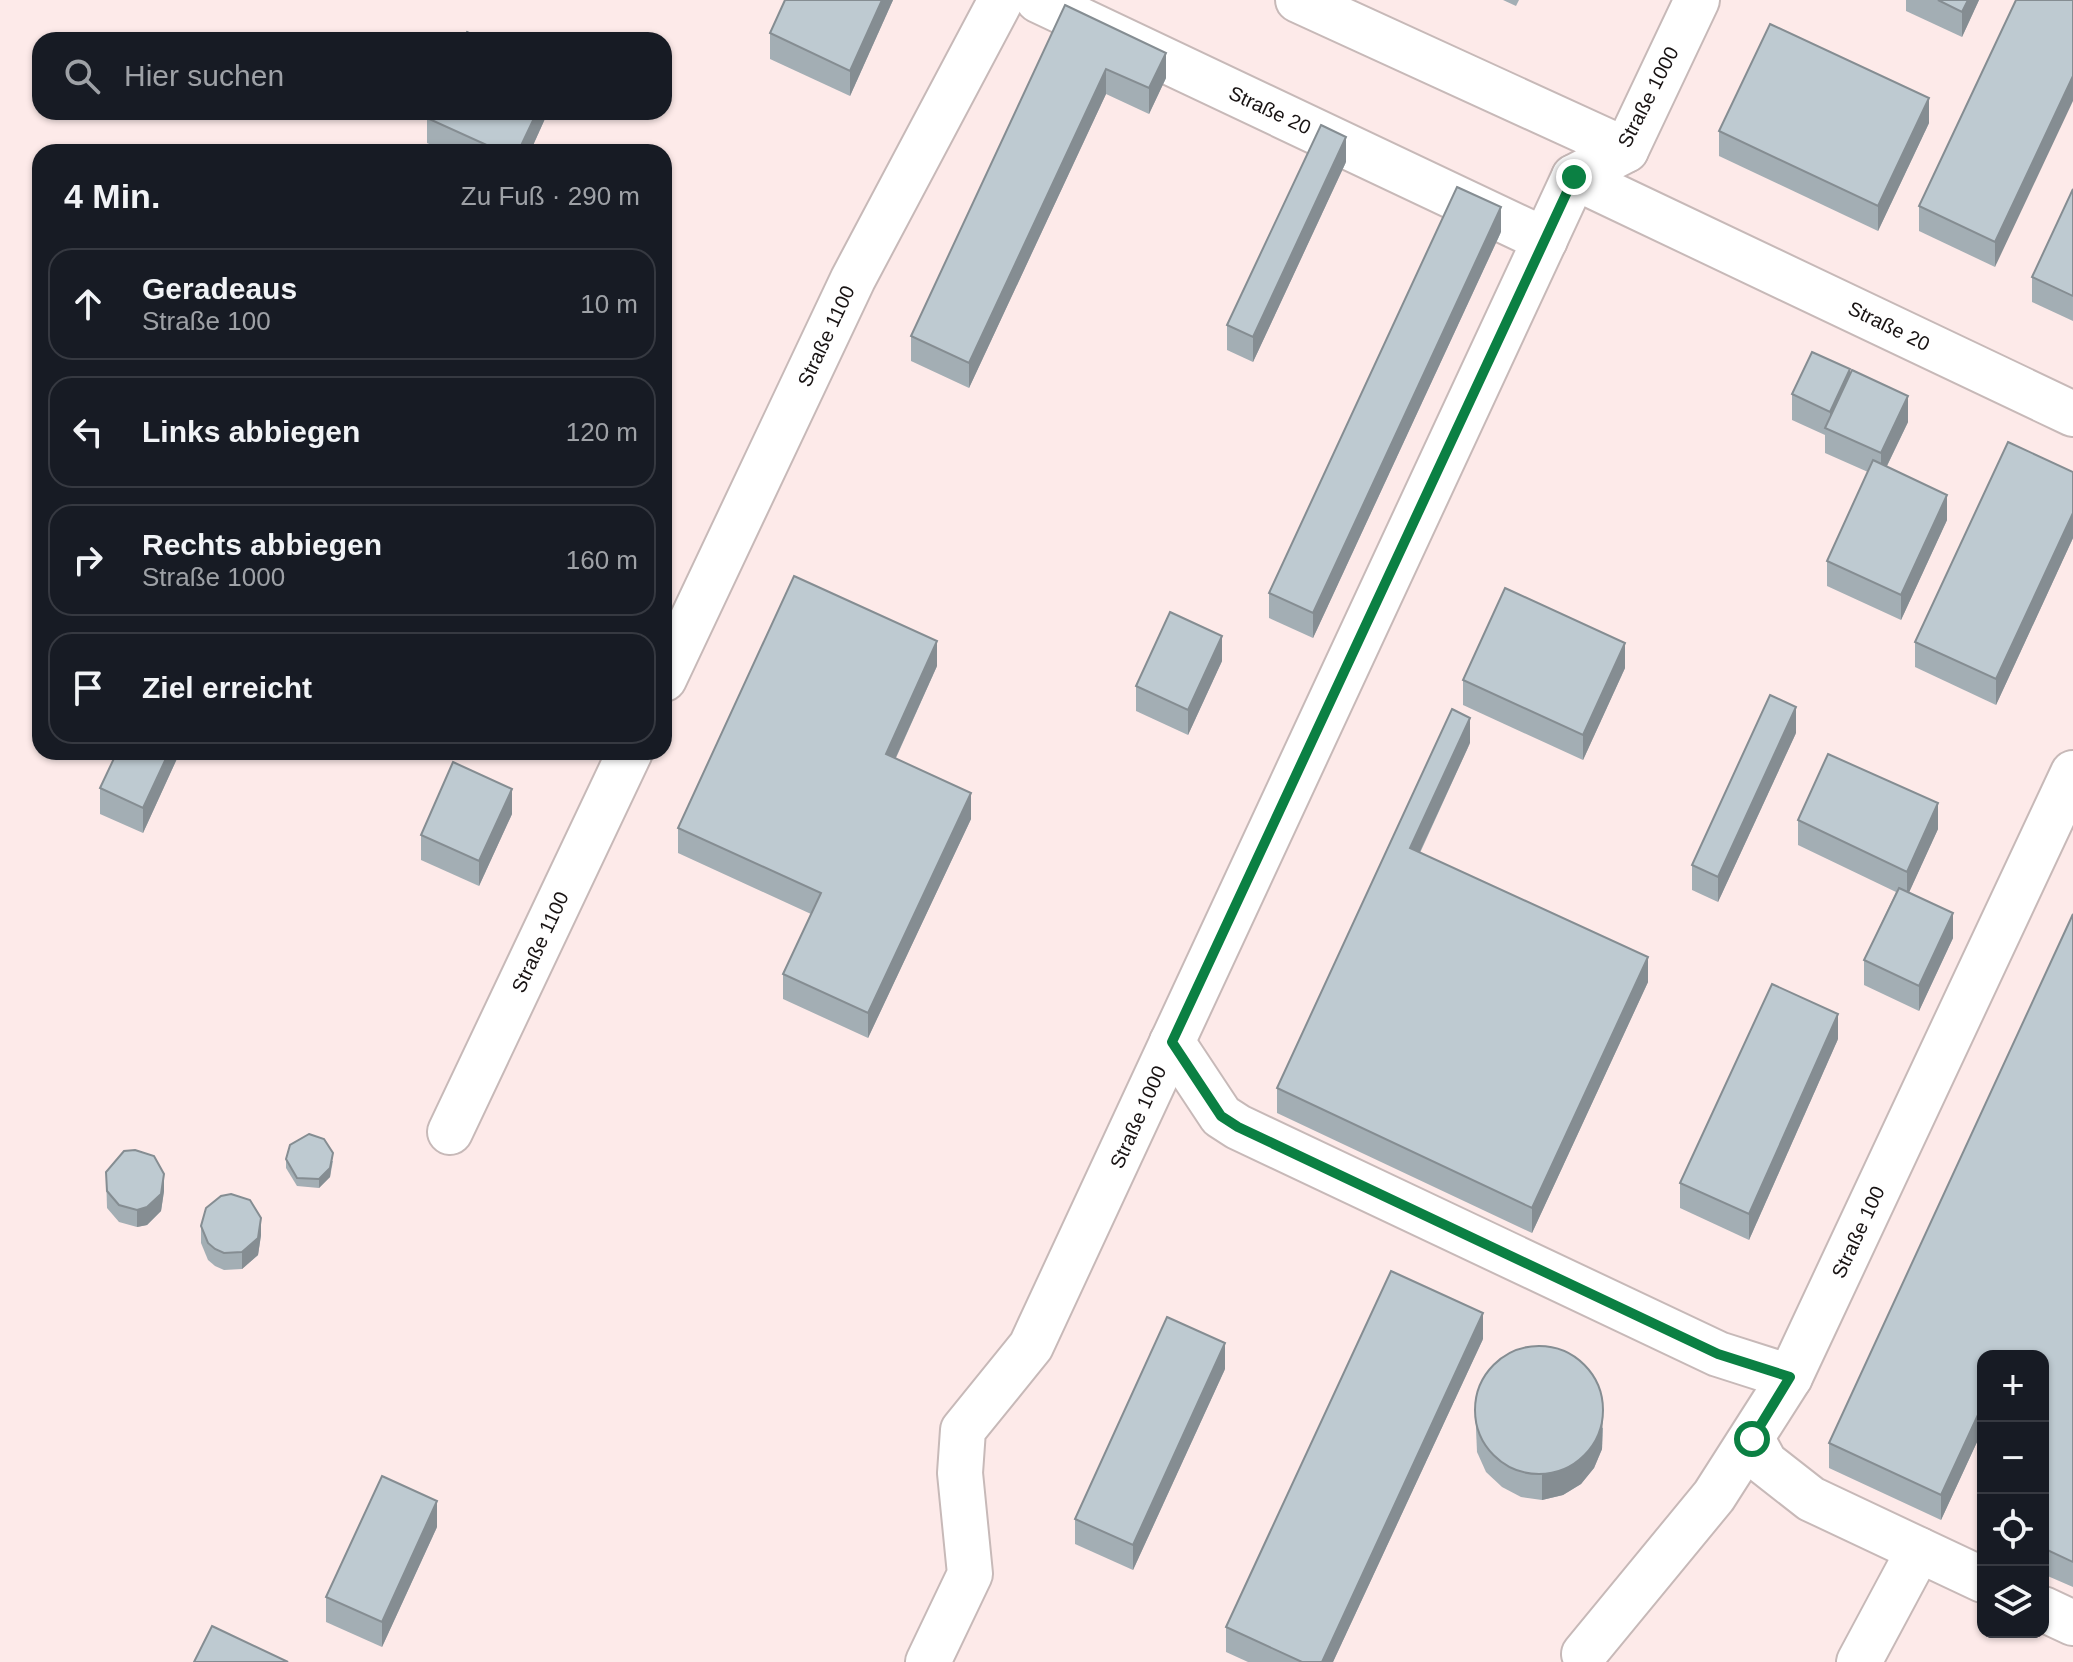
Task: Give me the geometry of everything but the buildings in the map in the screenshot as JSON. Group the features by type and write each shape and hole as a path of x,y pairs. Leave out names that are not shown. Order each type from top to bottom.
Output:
{"street":[{"name":"Straße 1100","path":"672,662 853,279 1001,0"},
{"name":"Straße 20","path":"1038,0 1545,240"},
{"path":"1298,0 1626,150"},
{"name":"Straße 1000","path":"928,1662 970,1574 960,1473 963,1430 1031,1346 1574,177 1626,150 1697,0"},
{"name":"Straße 20","path":"1574,177 2073,414"},
{"name":"Straße 1100","path":"450,1132 626,760"},
{"name":"Straße 100","path":"1602,1658 1613,1619 1714,1496 1790,1377 2073,773"},
{"path":"1172,1042 1221,1116 1238,1127 1718,1354 1790,1377"},
{"path":"1752,1439 1765,1463 1811,1499 1977,1577"},
{"path":"1859,1662 1919,1550"},
{"path":"2049,1612 2073,1623"}],"shaded area":[{"path":"0,0 2073,0 2073,1662 0,1662"}],"route":[{"path":"1574,177 1172,1042 1221,1116 1238,1127 1718,1354 1790,1377 1752,1439"}]}
